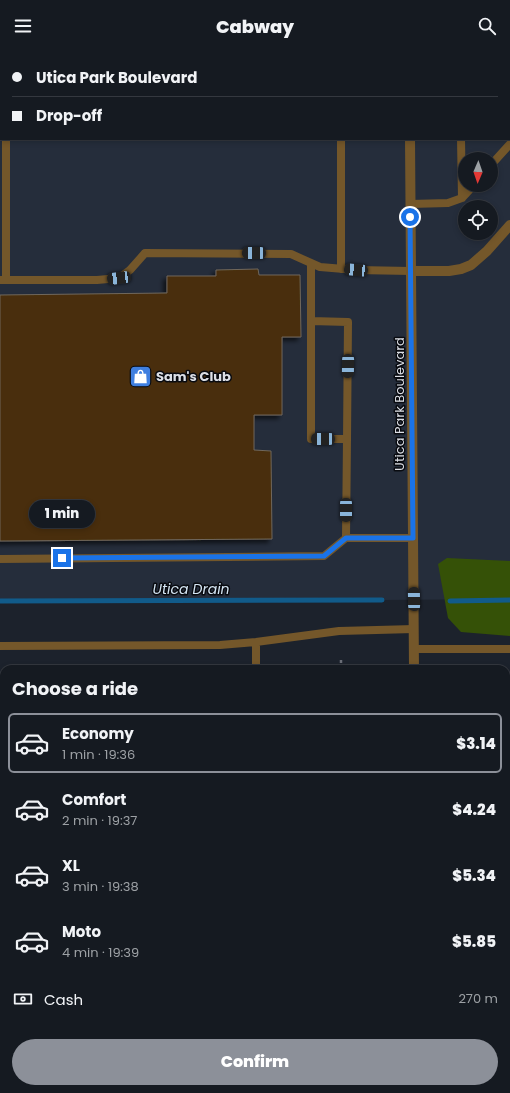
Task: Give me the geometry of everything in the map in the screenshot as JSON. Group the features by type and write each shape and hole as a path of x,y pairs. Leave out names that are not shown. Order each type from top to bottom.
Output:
{"street":[{"name":"Utica Park Boulevard","path":"410,140 414,665"},
{"path":"411,270 448,271 461,269 472,265 487,251 510,225"}],"lane":[{"path":"6,140 3,280 97,280 119,278 130,270 145,253 291,254 320,267 356,270 411,270"},
{"path":"341,140 341,269"},
{"path":"461,140 462,198"},
{"path":"498,157 510,144"},
{"path":"410,204 448,203 462,198 468,192"},
{"path":"311,263 311,439 347,439"},
{"path":"311,321 348,322 346,538"},
{"path":"0,559 324,556 346,538 413,538"},
{"path":"0,646 220,645 256,642 339,631 414,629"},
{"path":"256,642 256,665"},
{"path":"414,649 510,649"}],"path":[{"path":"341,665 342,660"}],"shaded area":[{"path":"0,140 510,140 510,599 0,601"}],"green space":[{"path":"447,558 510,561 510,636 461,632 448,618 438,564"}],"building":[{"name":"Sam's Club","path":"258,269 259,275 300,275 301,337 282,337 282,415 254,415 254,450 271,451 272,539 0,541 0,295 167,293 167,276 216,276 216,270"}],"waterway":[{"name":"Utica Drain","path":"0,601 382,600"},
{"name":"Utica Drain","path":"450,601 510,600"}],"place":[{"name":"Sam's Club","path":"141,376"}],"route":[{"path":"62,558 324,556 346,538 413,538 410,217"}]}
